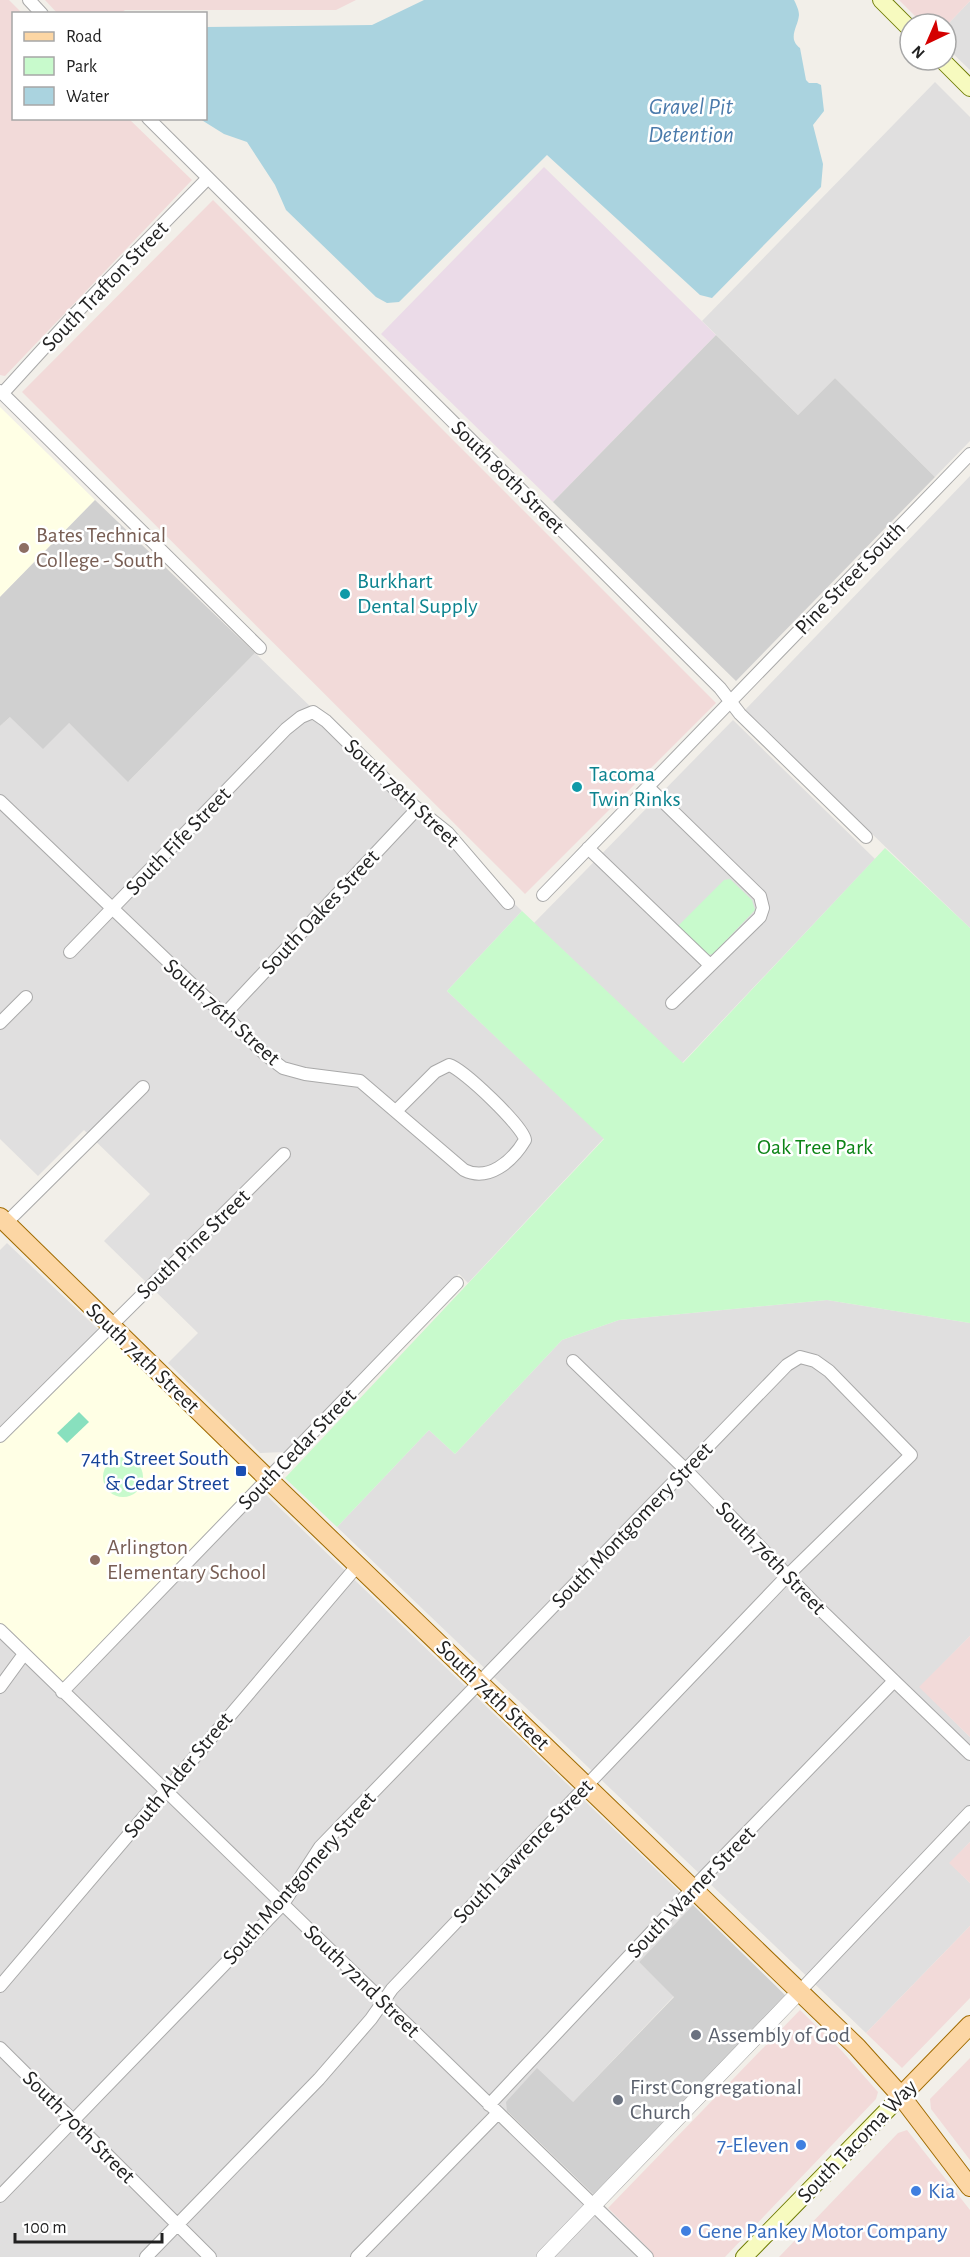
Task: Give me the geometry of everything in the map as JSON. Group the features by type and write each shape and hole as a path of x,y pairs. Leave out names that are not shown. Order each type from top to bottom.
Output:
{"main road":[{"path":"881,0 898,17"},
{"path":"954,72 970,88"},
{"name":"South 74th Street","path":"2,1223 857,2047 901,2096 970,2187"},
{"name":"South Tacoma Way","path":"744,2257 970,2025"}],"street":[{"path":"29,0 40,12"},
{"name":"South 80th Street","path":"150,120 712,681 740,714 866,837"},
{"name":"South Trafton Street","path":"1,392 208,178"},
{"path":"1,392 260,648"},
{"name":"Pine Street South","path":"731,703 970,454"},
{"path":"543,895 731,703"},
{"name":"South 78th Street","path":"286,729 306,714 313,712 318,714 417,809 448,832 508,903"},
{"name":"South Fife Street","path":"70,952 286,729"},
{"path":"648,787 760,896 763,908 760,916 672,1003"},
{"name":"South 76th Street","path":"3,808 223,1016 283,1068 305,1074 360,1081 464,1170 472,1174 490,1173 498,1169 523,1144 525,1137 464,1073 449,1065 435,1072 396,1111"},
{"name":"South Oakes Street","path":"223,1016 417,809"},
{"path":"588,848 710,965"},
{"path":"0,1023 26,997"},
{"path":"2,1223 143,1087"},
{"name":"South Pine Street","path":"0,1436 284,1154"},
{"name":"South Cedar Street","path":"62,1692 457,1283"},
{"name":"South Montgomery Street","path":"0,2196 283,1904 320,1846 787,1365 800,1357 815,1361 828,1371 911,1455"},
{"name":"South 76th Street","path":"573,1361 686,1470 789,1574 823,1612 970,1754"},
{"name":"South Lawrence Street","path":"146,2257 319,2079 371,2019 392,1989 586,1785 789,1574 911,1455"},
{"name":"South Alder Street","path":"0,1986 358,1565"},
{"name":"South 72nd Street","path":"0,1630 647,2257"},
{"path":"0,1687 24,1654"},
{"name":"South Warner Street","path":"357,2257 693,1888 894,1681"},
{"path":"544,2257 970,1812"},
{"name":"South 70th Street","path":"0,2048 210,2257"}],"shaded area":[{"path":"0,0 9,0 21,12 12,12 12,120 130,120 192,180 5,376 0,375"},
{"path":"45,0 356,0 336,10 56,12"},
{"path":"899,0 970,0 958,14 911,12"},
{"path":"970,1 970,70 958,58 958,14"},
{"path":"935,82 970,117 970,441 935,477 835,378 798,415 702,321"},
{"path":"544,167 716,335 553,502 381,334"},
{"path":"213,200 716,703 525,894 22,392"},
{"path":"716,335 798,415 835,378 935,477 736,681 553,502"},
{"name":"Bates Technical College - South","path":"0,407 95,500 0,597"},
{"path":"970,476 970,928 744,711"},
{"path":"95,500 255,653 128,782 69,723 43,749 10,717 0,726 0,597"},
{"path":"255,653 522,911 447,991 604,1138 468,1283 459,1274 284,1452 260,1453 168,1363 198,1333 104,1241 150,1194 84,1130 38,1176 0,1139 0,726 10,717 69,723 129,781"},
{"path":"733,720 875,859 682,1063 534,923"},
{"path":"7,1243 102,1333 0,1436 0,1250"},
{"path":"827,1300 970,1323 970,1636 920,1687 970,1737 970,1842 950,1863 970,1883 970,1926 866,2033 337,1527 429,1430 455,1454 562,1340 619,1320"},
{"name":"Arlington Elementary School","path":"109,1326 268,1479 62,1692 0,1630 0,1436"},
{"path":"260,1489 693,1905 639,1962 674,1996 573,2102 507,2112 652,2251 646,2257 0,2257 0,1630"},
{"path":"970,1636 970,1737 919,1687"},
{"path":"970,1842 970,1883 949,1863"},
{"path":"693,1905 786,1996 596,2197 507,2111 506,2102 537,2068 573,2102 674,1997 639,1962"},
{"path":"970,1926 970,1998 902,2068 866,2033"},
{"path":"800,2010 842,2051 878,2092 876,2099 725,2257 646,2257 651,2251 608,2208"},
{"path":"970,2058 970,2160 931,2109 930,2099"},
{"path":"907,2130 970,2210 970,2257 779,2257 898,2133"}],"green space":[{"name":"Oak Tree Park","path":"885,848 970,928 970,1323 827,1300 619,1320 562,1340 455,1454 429,1430 337,1527 285,1478 604,1139 447,991 522,911 683,1063"},
{"path":"730,879 752,900 755,910 713,954 707,955 676,928 724,880"},
{"path":"79,1412 89,1422 67,1443 57,1433"},
{"path":"123,1457 131,1458 137,1463 142,1469 142,1485 137,1491 131,1496 123,1497 115,1496 109,1491 104,1485 103,1477 104,1469 109,1463 115,1458"}],"water":[{"name":"Gravel Pit Detention","path":"424,0 794,0 799,15 794,40 800,48 806,80 809,83 821,85 824,111 813,125 823,164 821,187 712,298 700,295 547,155 399,302 387,303 376,297 286,210 275,185 247,142 224,134 202,120 207,120 207,27 372,25"}],"place":[{"name":"Bates Technical College - South","path":"24,548"},
{"name":"Burkhart Dental Supply","path":"345,594"},
{"name":"Tacoma Twin Rinks","path":"577,787"},
{"name":"74th Street South & Cedar Street","path":"241,1471"},
{"name":"Arlington Elementary School","path":"95,1560"},
{"name":"Assembly of God","path":"696,2035"},
{"name":"First Congregational Church","path":"618,2100"},
{"name":"7-Eleven","path":"801,2145"},
{"name":"Kia","path":"916,2191"},
{"name":"Gene Pankey Motor Company","path":"686,2231"}]}
